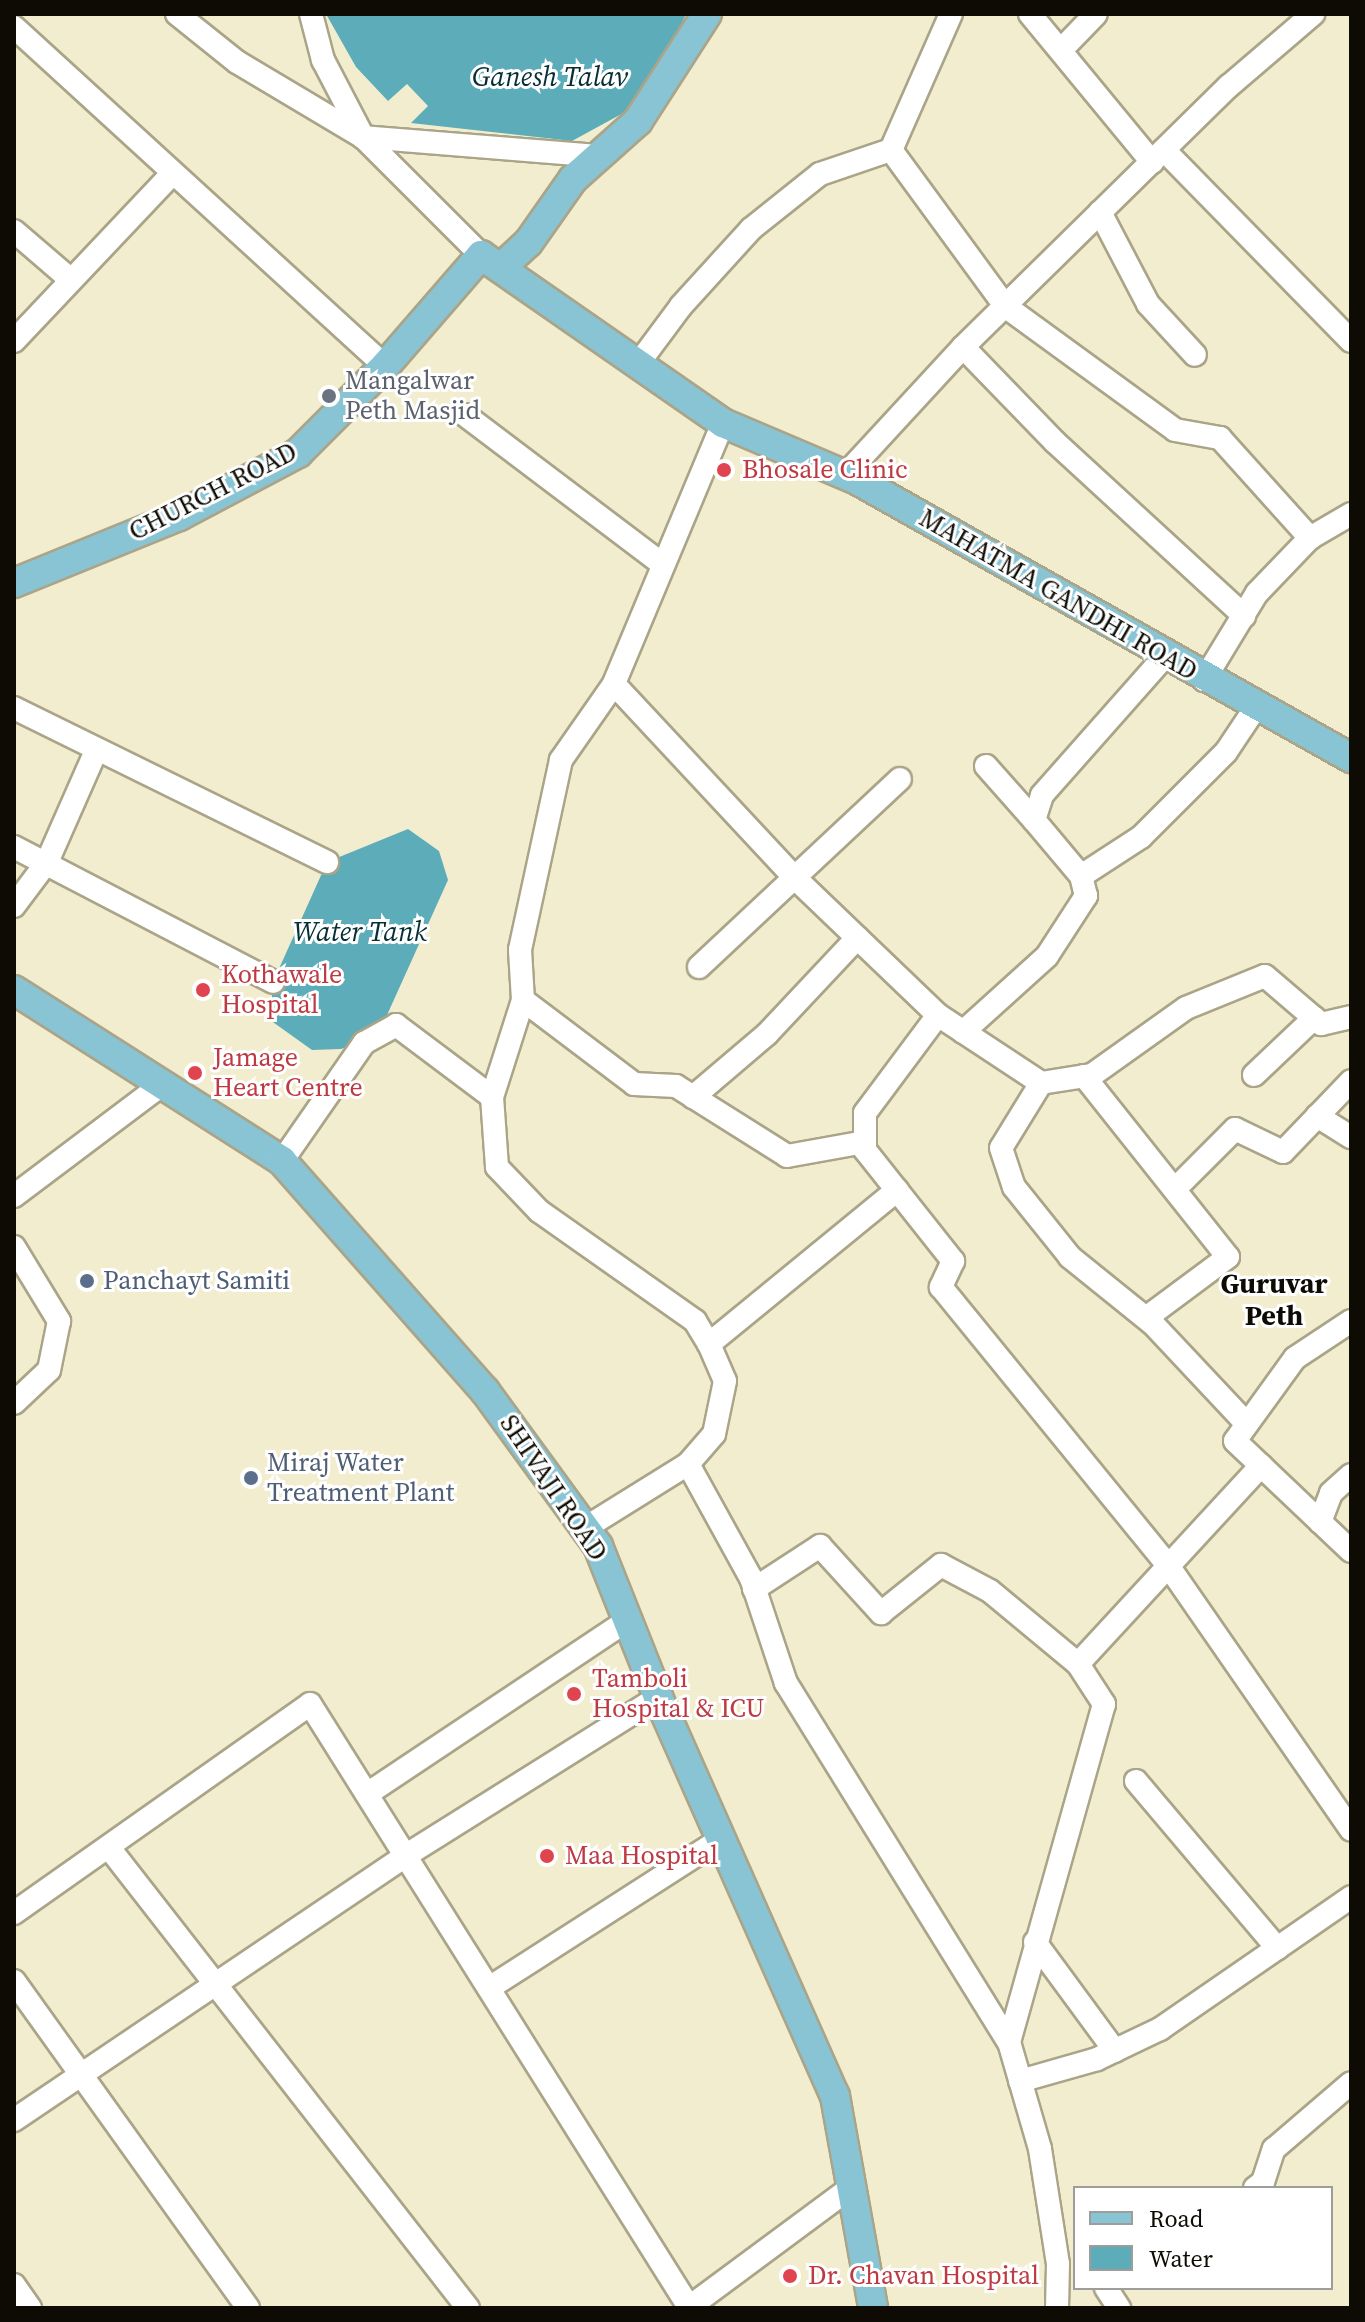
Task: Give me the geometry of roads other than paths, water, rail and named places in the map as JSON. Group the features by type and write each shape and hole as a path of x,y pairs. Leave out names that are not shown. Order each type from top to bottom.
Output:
{"main road":[{"name":"CHURCH ROAD","path":"14,583 179,516 298,453 492,260 528,243 573,179 638,121 707,14"},
{"name":"MAHATMA GANDHI ROAD","path":"492,260 723,423 845,475 1204,680 1351,758"},
{"name":"SHIVAJI ROAD","path":"14,990 282,1161 485,1391 585,1528 629,1619 658,1697 835,2096 873,2308"}],"street":[{"path":"177,14 237,62 363,137 492,260"},
{"path":"311,14 323,60 363,137"},
{"path":"638,364 681,306 751,229 820,174 891,150 951,14"},
{"path":"1030,14 1158,156 1351,341"},
{"path":"1063,48 1096,14"},
{"path":"845,475 963,347 1100,212 1313,14"},
{"path":"14,27 385,366"},
{"path":"294,95 341,94"},
{"path":"363,137 599,156"},
{"path":"891,150 1005,306 1144,411 1175,430 1220,438 1310,538"},
{"path":"14,341 173,173"},
{"path":"1100,212 1148,304 1195,355"},
{"path":"14,231 71,280"},
{"path":"963,347 1055,442 1244,616"},
{"path":"465,415 663,565"},
{"path":"585,1528 688,1464 714,1434 725,1381 695,1321 539,1211 497,1167 492,1097 523,1000 520,950 561,760 614,684 723,423"},
{"path":"1204,680 1257,593 1310,538 1351,514"},
{"path":"1034,820 1042,795 1164,657"},
{"path":"614,684 795,878 938,1015 1041,1083 1084,1076 1186,1008 1265,976 1321,1024 1351,1017"},
{"path":"1081,876 1141,837 1226,752 1256,707"},
{"path":"14,708 327,862"},
{"path":"14,906 47,862 96,751"},
{"path":"963,1032 1047,956 1086,896 1081,876 986,766"},
{"path":"699,967 900,779"},
{"path":"14,847 273,982"},
{"path":"693,1097 767,1034 857,938"},
{"path":"523,1000 634,1084 676,1086 787,1156 865,1142"},
{"path":"938,1015 865,1113 865,1150 953,1261 941,1287 1167,1564 1351,1830"},
{"path":"1254,1075 1314,1018"},
{"path":"282,1161 364,1043 396,1025 492,1097"},
{"path":"1084,1076 1228,1257 1146,1318"},
{"path":"1175,1189 1235,1129 1283,1152 1351,1081"},
{"path":"14,1196 164,1083"},
{"path":"1041,1083 1001,1148 1014,1187 1070,1257 1146,1318 1247,1424"},
{"path":"1317,1116 1351,1137"},
{"path":"709,1344 897,1190"},
{"path":"14,1247 59,1321 49,1370 14,1403"},
{"path":"1351,1321 1295,1358 1235,1441 1351,1551"},
{"path":"688,1464 754,1589 786,1683 1009,2042 1040,2149 1066,2268 1057,2308"},
{"path":"1078,1664 1167,1564 1261,1466"},
{"path":"1320,1522 1331,1493 1351,1475"},
{"path":"754,1589 820,1546 881,1613 941,1565 990,1591 1078,1664 1104,1704 1009,2042"},
{"path":"367,1794 629,1619"},
{"path":"14,2120 216,1987 405,1856 658,1697"},
{"path":"14,1913 110,1849 310,1704 688,2308 853,2186"},
{"path":"1136,1781 1277,1948"},
{"path":"489,1988 723,1838"},
{"path":"110,1849 468,2308"},
{"path":"1020,2081 1115,2051 1160,2029 1351,1897"},
{"path":"1035,1942 1115,2051"},
{"path":"14,1981 248,2308"},
{"path":"1258,2186 1263,2182 1274,2149 1351,2083"},
{"path":"14,2285 30,2308"},
{"path":"1107,2290 1119,2308"}],"water":[{"name":"Ganesh Talav","path":"326,14 686,14 670,49 627,111 572,141 411,123 428,106 407,84 388,101 356,67"},
{"name":"Water Tank","path":"408,829 439,851 448,880 378,1035 341,1049 312,1050 270,1020 273,982 327,862"}],"place":[{"name":"Mangalwar Peth Masjid","path":"329,396"},
{"name":"Bhosale Clinic","path":"724,470"},
{"name":"Kothawale Hospital","path":"203,990"},
{"name":"Jamage Heart Centre","path":"195,1073"},
{"name":"Panchayt Samiti","path":"87,1281"},
{"name":"Miraj Water Treatment Plant","path":"251,1478"},
{"name":"Tamboli Hospital & ICU","path":"574,1694"},
{"name":"Maa Hospital","path":"547,1856"},
{"name":"Dr. Chavan Hospital","path":"790,2276"}],"district":[{"name":"Guruvar Peth","path":"1274,1299"}]}
